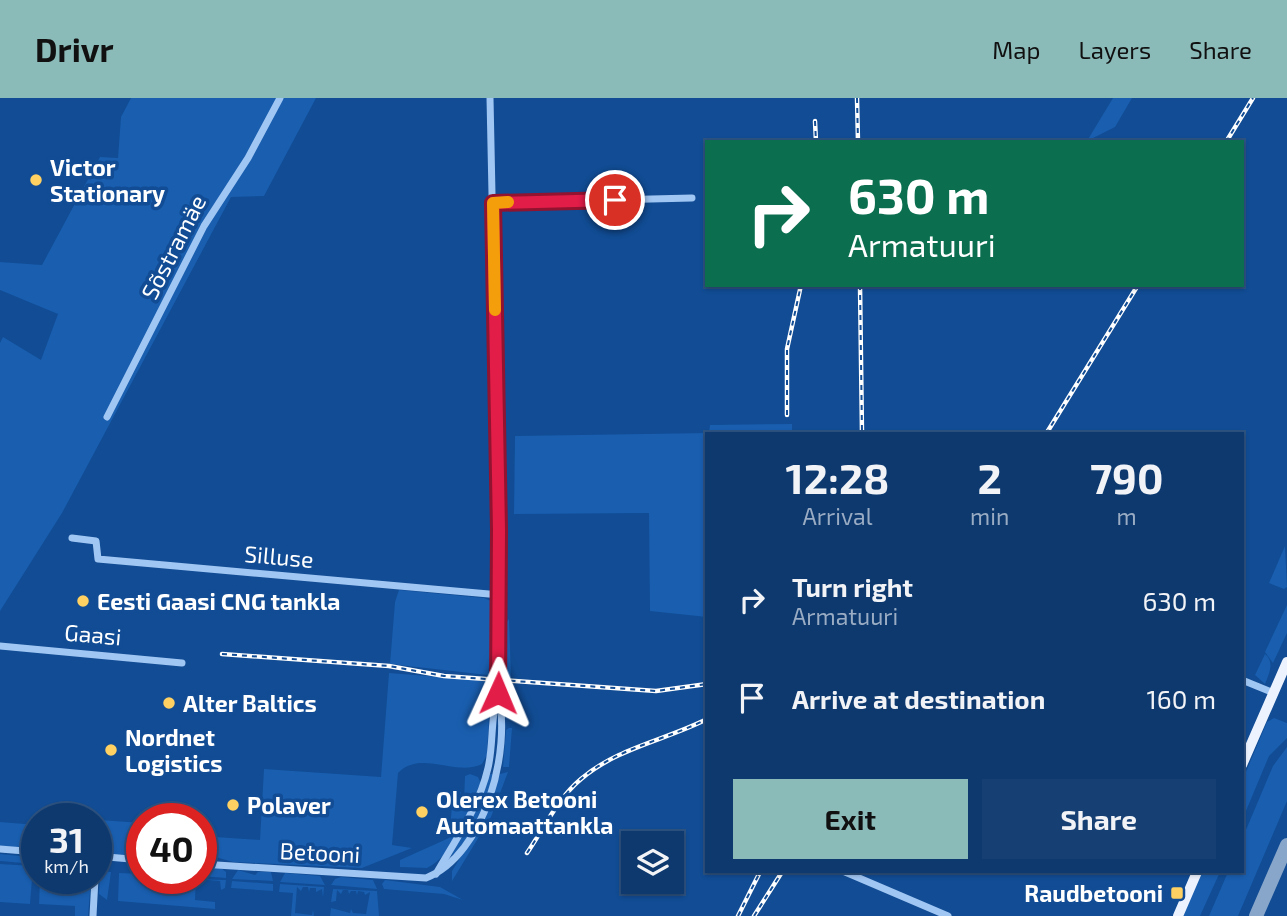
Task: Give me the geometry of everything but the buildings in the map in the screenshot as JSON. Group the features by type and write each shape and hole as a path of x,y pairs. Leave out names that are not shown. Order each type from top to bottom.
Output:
{"main road":[{"path":"1244,760 1287,662"},
{"path":"1178,916 1197,873"}],"street":[{"name":"Sõstramäe","path":"107,417 204,226 248,158 280,98"},
{"name":"Betooni","path":"217,865 426,878 453,862 463,848 493,787 502,725 498,693 500,595 490,98"},
{"path":"493,203 692,198"},
{"name":"Silluse","path":"72,538 96,541 98,559 500,595"},
{"name":"Gaasi","path":"0,646 182,663"},
{"path":"1244,681 1274,693"},
{"path":"0,849 21,851"},
{"path":"847,873 948,916"},
{"path":"93,916 94,894"}],"shaded area":[{"path":"131,98 316,98 264,196 231,197 62,513 0,611 0,343 3,337 41,360 58,314 0,290 0,262 42,265 100,157 118,158 121,117"},
{"path":"1113,98 1132,98 1115,127 1088,140"},
{"path":"792,424 792,432 709,432 710,425"},
{"path":"705,433 705,617 650,611 649,513 514,514 515,436"},
{"path":"1285,546 1287,587 1284,589 1269,583"},
{"path":"399,590 484,598 491,601 495,620 488,675 390,664 395,602"},
{"path":"1287,605 1287,633 1273,663 1265,652"},
{"path":"509,619 511,678 504,677 503,626"},
{"path":"1265,654 1270,664 1265,684 1255,675"},
{"path":"389,673 491,681 487,755 482,764 461,768 417,763 398,773 392,845 412,848 362,868 233,862 217,857 217,837 260,840 264,769 381,777"},
{"path":"1274,718 1287,723 1287,738 1269,756 1244,816 1244,777 1267,722"},
{"path":"512,728 509,767 503,767 506,730"},
{"path":"1287,747 1287,801 1238,916 1209,916 1228,873 1244,873 1244,835 1273,766"},
{"path":"508,772 491,817 452,881 452,871 479,827 500,774"},
{"path":"470,774 478,777 481,784 453,843 437,862 427,868 400,867 400,860 449,838 453,795 461,792 460,798 464,799 465,776"},
{"path":"490,774 493,774 491,783 477,819 464,842 451,856 476,810"},
{"path":"112,821 126,822 126,855 112,854"},
{"path":"0,822 21,824 21,848 0,846"},
{"path":"0,854 21,856 21,863 0,861"},
{"path":"0,864 21,865 21,894 31,894 30,904 0,902"},
{"path":"217,868 226,872 226,878 217,877"},
{"path":"238,870 255,875 258,872 271,872 273,881 232,879"},
{"path":"119,873 126,873 126,894 195,894 195,900 215,902 215,909 118,901"},
{"path":"285,873 320,876 325,885 280,882"},
{"path":"1202,873 1220,873 1200,916 1183,916"},
{"path":"341,877 373,880 377,889 331,885 335,879"},
{"path":"217,880 226,880 225,888 221,890 220,881"},
{"path":"385,880 440,887 463,900 444,894 384,889 382,884"},
{"path":"232,881 273,884 273,891 231,888"},
{"path":"280,884 324,887 323,898 322,889 316,892 316,888 310,888 309,892 308,887 303,887 301,891 297,887 295,913 312,915 313,910 314,916 291,916 293,893 279,892"},
{"path":"333,889 377,891 379,916 330,916 331,908 350,913 351,909 353,913 366,914 370,892 365,895 364,892 358,891 357,895 356,891 349,894 348,890 343,890 341,894 337,890 336,901 331,902"},
{"path":"39,894 90,894 88,916 75,916 75,906 39,904"}],"taxiway":[{"path":"1256,916 1287,845"}],"railway":[{"path":"857,98 858,140"},
{"path":"1227,140 1253,98"},
{"path":"815,121 816,140"},
{"path":"787,415 787,349 801,287"},
{"path":"860,287 862,432"},
{"path":"1047,432 1137,287"},
{"path":"222,654 389,666 444,676 656,691 705,684"},
{"path":"527,853 565,795 595,768 626,752 705,720"},
{"path":"738,916 760,873"},
{"path":"754,916 781,873"}],"slow traffic":[{"path":"495,310 493,203 508,202"}],"place":[{"name":"Victor Stationary","path":"36,180"},
{"name":"Eesti Gaasi CNG tankla","path":"83,601"},
{"name":"Alter Baltics","path":"169,703"},
{"name":"Nordnet Logistics","path":"111,750"},
{"name":"Polaver","path":"233,805"},
{"name":"Olerex Betooni Automaattankla","path":"422,812"},
{"name":"Raudbetooni","path":"1177,893"}],"route":[{"path":"498,693 500,595 493,203 615,200"}]}
